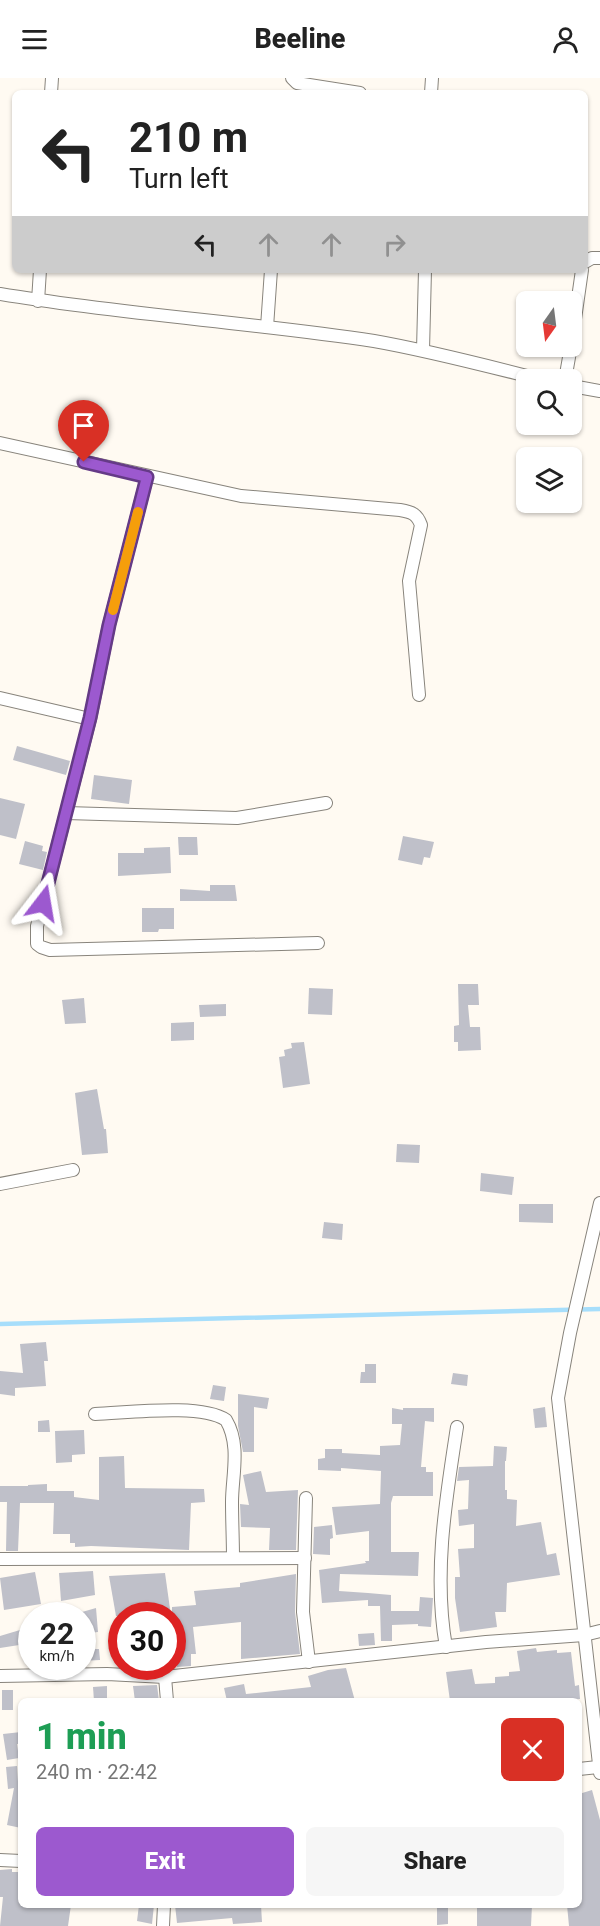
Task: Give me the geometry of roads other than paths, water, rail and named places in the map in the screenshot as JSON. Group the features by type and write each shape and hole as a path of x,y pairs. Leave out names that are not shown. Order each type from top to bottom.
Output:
{"street":[{"path":"294,85 335,90"},
{"path":"38,301 40,273"},
{"path":"267,327 271,273"},
{"path":"423,350 425,273"},
{"path":"579,291 582,273"},
{"path":"0,294 38,301 267,327 423,350 516,373"},
{"path":"582,388 600,391"},
{"path":"0,443 241,496 412,512 418,517 421,525 409,581 419,695"},
{"path":"147,477 109,625 90,718 37,926 37,944 50,950 318,943"},
{"path":"0,698 90,718"},
{"path":"66,813 237,818 326,803"},
{"path":"0,1184 73,1170"},
{"path":"582,1770 599,1770 558,1398 577,1299 600,1203"},
{"path":"94,1413 183,1410 208,1413 226,1420 234,1445 233,1558"},
{"path":"446,1647 442,1628 442,1538 457,1426"},
{"path":"306,1498 303,1612 309,1662"},
{"path":"0,1559 305,1558"},
{"path":"186,1675 486,1642 584,1635 600,1631"},
{"path":"0,1676 108,1674"},
{"path":"165,1680 167,1698"},
{"path":"0,1860 18,1861"},
{"path":"163,1926 164,1908"}],"waterway":[{"path":"0,1324 600,1309"}]}
